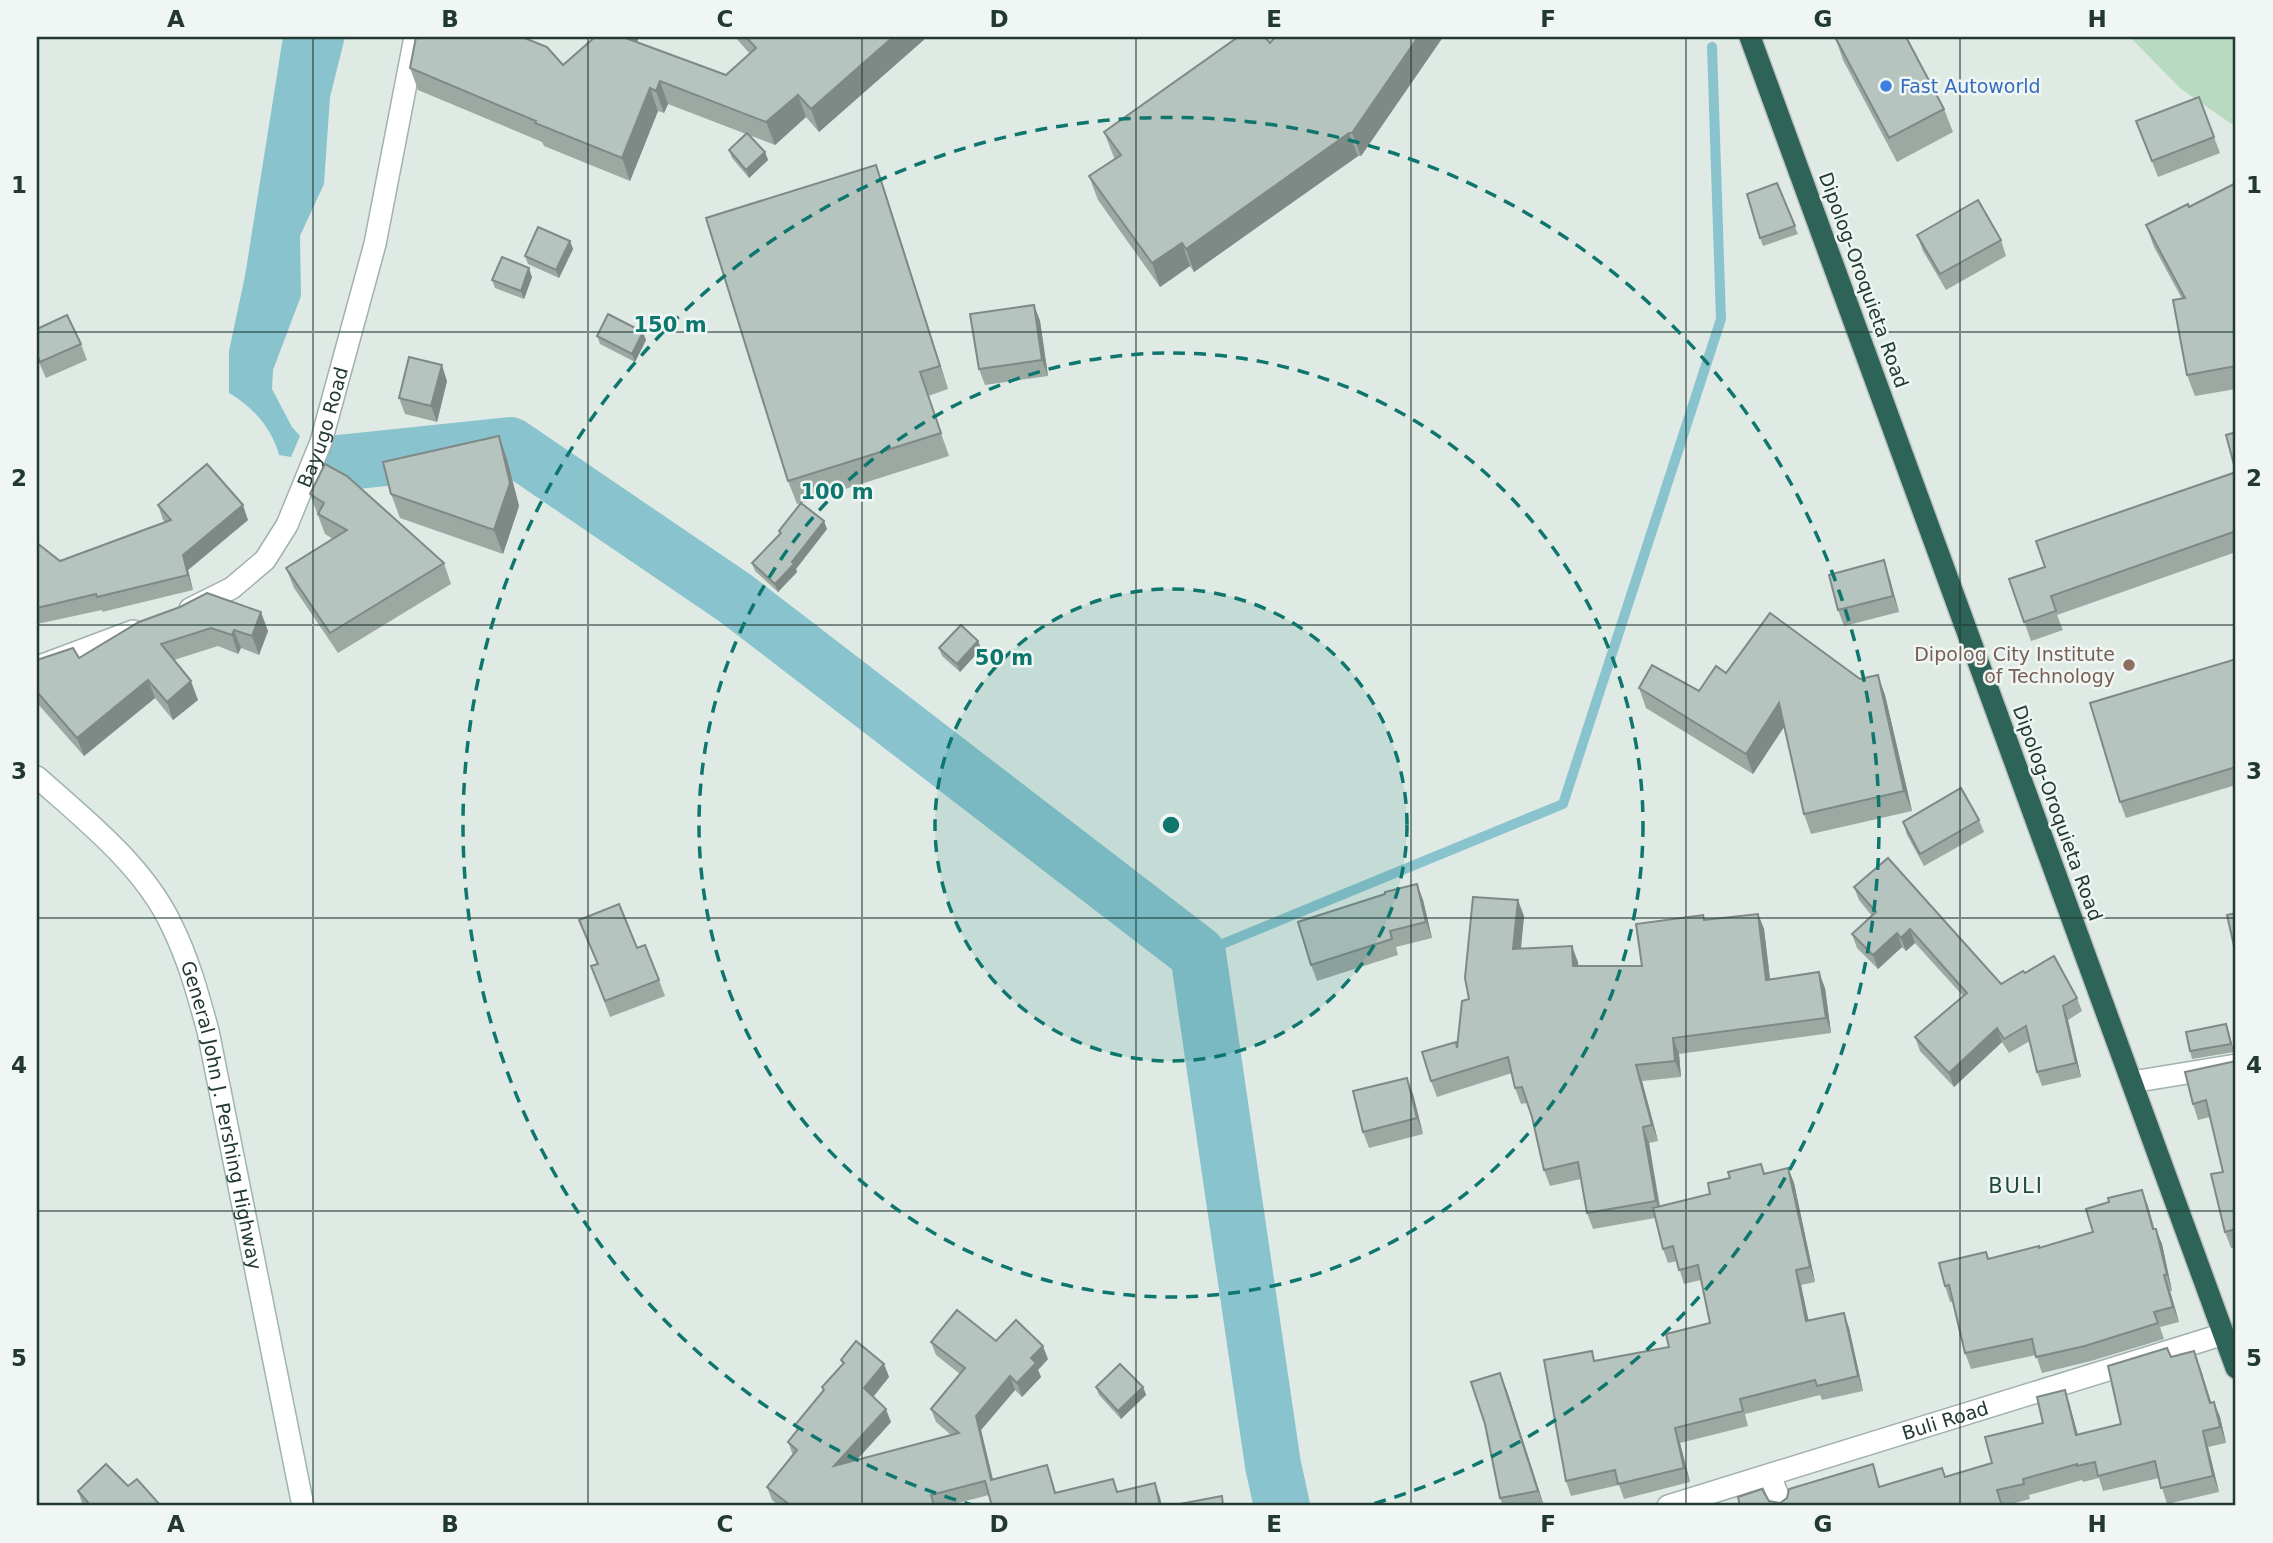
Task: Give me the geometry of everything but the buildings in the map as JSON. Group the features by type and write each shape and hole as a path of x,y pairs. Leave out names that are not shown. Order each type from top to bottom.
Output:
{"highway":[{"name":"Dipolog-Oroquieta Road","path":"1750,37 2236,1368"}],"street":[{"name":"Bayugo Road","path":"37,667 164,620 232,589 265,560 287,526 321,442 375,244 415,37"},
{"name":"General John J. Pershing Highway","path":"37,777 100,833 139,875 170,921 191,970 208,1031 303,1506"},
{"path":"2132,1082 2236,1065"},
{"name":"Buli Road","path":"1668,1506 2224,1334"},
{"path":"1770,1475 1782,1506"}],"green space":[{"path":"2130,37 2236,37 2236,127 2181,89"}],"water":[{"path":"283,37 345,37 330,97 324,184 300,236 301,296 273,370 272,389 292,427 300,436 291,457 279,455 272,436 260,419 229,393 229,351 245,276"}],"waterway":[{"path":"1198,954 1563,804 1721,319 1712,47"},
{"path":"338,463 510,445 735,598 1198,954 1273,1465 1282,1506"}],"place":[{"name":"Fast Autoworld","path":"1886,86"},
{"name":"Dipolog City Institute of Technology","path":"2129,665"}],"district":[{"name":"BULI","path":"2016,1186"}]}
